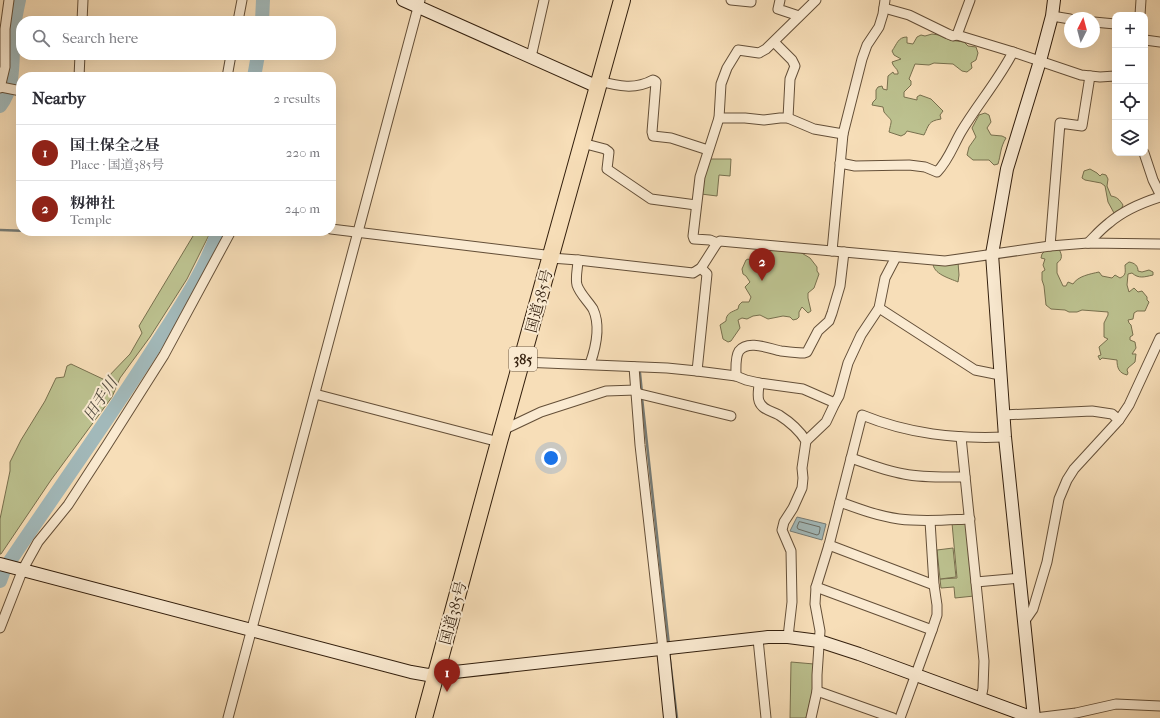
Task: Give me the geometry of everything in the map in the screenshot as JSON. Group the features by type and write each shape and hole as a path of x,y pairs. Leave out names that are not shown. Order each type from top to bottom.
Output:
{"highway":[{"name":"国道385号","path":"424,718 622,0"}],"street":[{"path":"9,0 6,29 5,67 0,87 16,90"},
{"path":"82,16 83,0"},
{"path":"239,16 242,0"},
{"path":"403,0 419,3 531,57 598,84 629,87 655,80 653,136 672,138 708,150"},
{"path":"531,57 544,0"},
{"path":"731,0 751,2 752,0"},
{"path":"780,0 778,9 799,16"},
{"path":"717,243 710,240 694,239 693,236 700,177 719,118 722,84 727,68 738,50 759,53 774,42 816,0"},
{"path":"957,35 970,0"},
{"path":"1034,718 1003,415 992,254 1007,169 1040,61 1052,16 1054,0"},
{"path":"1140,12 1141,0"},
{"path":"228,718 419,3"},
{"path":"832,251 843,134 862,60 867,45 879,27 884,4 953,36 957,35 1013,52 1081,75 1100,77 1112,76"},
{"path":"1052,16 1064,18"},
{"path":"1100,23 1112,24"},
{"path":"1148,40 1160,42"},
{"path":"774,42 792,60 795,66 790,79 788,118"},
{"path":"840,163 855,166 909,165 925,167 937,172 943,166 961,132 1002,72 1013,52"},
{"path":"79,72 80,60"},
{"path":"228,72 230,60"},
{"path":"1050,246 1060,123 1082,126 1090,76"},
{"path":"719,118 764,120 788,118 814,129 843,134"},
{"path":"582,143 606,149 609,152 607,169 647,197 651,199 696,206"},
{"path":"1088,243 1109,222 1124,211 1160,195 1145,156"},
{"path":"336,230 545,255 551,258 693,273 702,268 717,243 720,241 945,261 1050,246 1088,243 1160,244"},
{"path":"0,628 23,569 38,542 68,505 164,355 228,236"},
{"path":"736,376 739,351 745,347 761,345 780,351 806,352 818,331 829,320 840,286 844,252"},
{"path":"806,442 826,422 839,396 848,363 861,335 880,308 885,278 896,257"},
{"path":"578,260 577,284 592,308 596,323 597,336 590,364"},
{"path":"697,371 707,274 702,268"},
{"path":"880,308 975,370 1000,375"},
{"path":"1024,622 1033,609 1047,562 1059,499 1067,480 1074,469 1119,420 1129,405 1159,344"},
{"path":"522,362 590,364 697,371 736,376 759,383 803,389 835,403"},
{"path":"634,367 670,718"},
{"path":"759,383 758,398 760,403 767,410 789,422 802,434 806,442 802,468 802,488 793,508 784,522 782,530 791,551 792,602 788,637"},
{"path":"315,394 501,436 542,412 606,391 636,391 731,416"},
{"path":"1003,415 1092,411 1112,414 1119,420"},
{"path":"811,718 817,691 820,631 815,604 816,587 829,545 862,415 896,427 922,432 961,437 1005,436"},
{"path":"961,437 984,661 981,699"},
{"path":"851,458 905,475 927,477 965,477"},
{"path":"840,502 900,519 930,521 970,519"},
{"path":"900,718 936,615 937,605 934,585 930,521"},
{"path":"829,545 934,585"},
{"path":"0,564 411,672 428,675 662,649 788,637 819,641 859,654 1034,718 1076,713 1116,704 1160,706"},
{"path":"976,582 1020,578"},
{"path":"816,587 932,630"},
{"path":"758,639 766,718"},
{"path":"817,691 893,718"}],"green space":[{"path":"932,34 939,35 950,40 964,42 968,46 976,47 978,53 976,60 971,63 972,68 967,72 962,71 953,64 915,64 909,79 911,81 911,85 904,92 904,97 917,100 917,97 920,95 931,99 943,111 940,115 941,119 931,122 924,135 907,131 901,136 889,132 891,120 884,112 883,107 872,105 876,99 876,90 878,87 882,86 883,89 887,90 888,76 893,72 894,74 898,74 892,62 901,59 894,55 892,51 898,41 904,37 907,37 907,43 913,44 917,37"},
{"path":"985,113 989,115 991,122 987,128 991,135 1006,138 998,164 994,165 989,160 973,160 967,155 969,147 976,137 972,128 979,115"},
{"path":"708,159 731,159 730,176 719,175 717,196 701,194"},
{"path":"1090,169 1100,176 1102,174 1106,175 1108,179 1107,186 1111,196 1118,199 1123,205 1121,210 1114,213 1108,202 1105,186 1101,183 1082,178 1084,171"},
{"path":"193,236 208,236 187,279 150,337 120,378 112,397 51,480 0,554 0,519 10,471 10,462 21,440 45,401 56,378 64,377 67,366 71,364 105,380 130,354 142,333 139,326"},
{"path":"760,249 800,252 810,258 817,267 819,274 814,288 808,293 811,311 808,313 802,307 799,312 799,317 793,320 790,317 783,316 768,319 760,315 747,319 742,318 738,320 740,328 731,341 728,342 723,339 720,325 726,321 728,314 738,309 742,302 749,302 751,297 745,287 750,282 743,274 742,269 746,260 748,259 752,261 754,257 757,256"},
{"path":"1059,249 1061,257 1057,263 1057,273 1063,286 1066,286 1068,282 1073,284 1081,277 1099,272 1102,276 1112,278 1115,275 1120,278 1125,274 1125,265 1129,262 1136,265 1138,271 1142,272 1149,270 1153,272 1153,275 1144,277 1139,277 1132,273 1128,274 1127,285 1129,292 1134,288 1138,292 1142,291 1149,302 1145,311 1137,311 1134,313 1133,319 1128,320 1131,325 1133,335 1130,337 1130,340 1135,342 1136,348 1132,354 1136,354 1135,362 1128,368 1127,375 1119,370 1117,360 1102,358 1100,360 1098,356 1101,355 1099,347 1108,339 1104,337 1104,323 1108,312 1082,310 1077,312 1069,312 1065,310 1051,309 1046,305 1042,280 1042,272 1045,270 1043,265 1045,259 1041,258 1042,254 1046,250"},
{"path":"958,262 958,282 939,273 934,267 933,263"},
{"path":"963,522 966,525 974,596 955,598 954,587 941,588 940,579 957,578 952,523"},
{"path":"953,548 956,577 940,579 937,550"},
{"path":"791,662 814,664 813,690 806,718 790,718"}],"water":[{"path":"797,517 826,524 822,540 790,531"}],"waterway":[{"path":"0,106 9,88 11,79 15,17 19,0"},
{"name":"田手川","path":"262,16 263,0"},
{"name":"田手川","path":"255,72 257,60"},
{"path":"0,230 16,231"},
{"name":"田手川","path":"0,581 4,570 118,403 182,304 206,261 216,236"},
{"path":"640,373 642,393"},
{"path":"642,398 669,645"},
{"path":"669,652 677,718"}],"place":[{"name":"籾神社","path":"762,281"},
{"name":"国土保全之昼","path":"447,692"}]}
